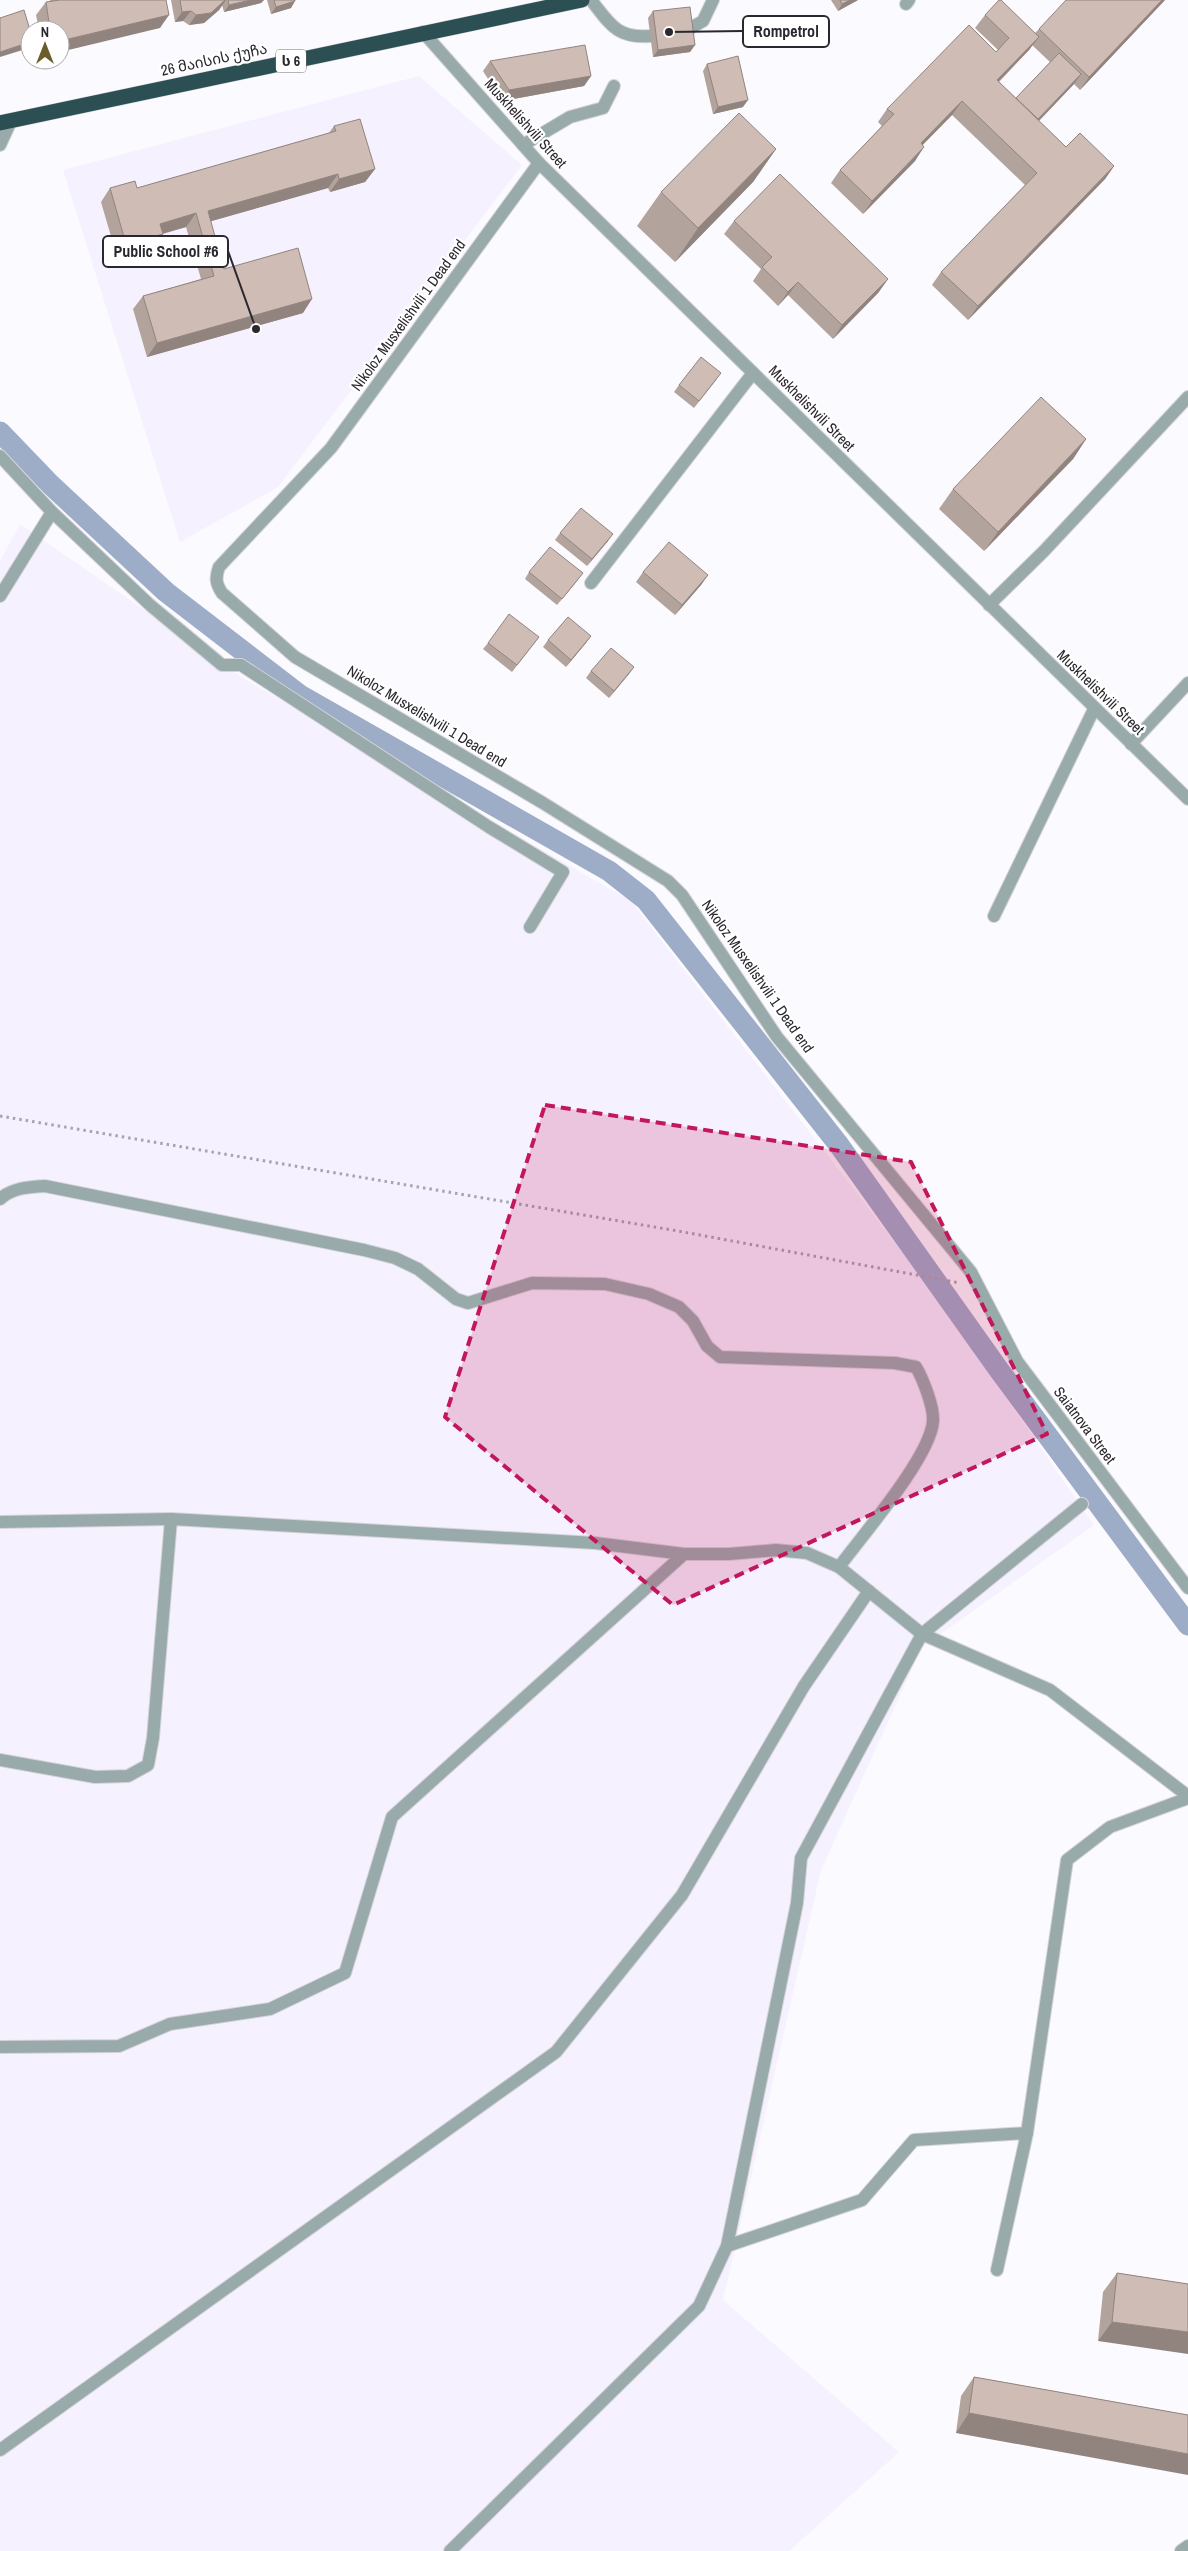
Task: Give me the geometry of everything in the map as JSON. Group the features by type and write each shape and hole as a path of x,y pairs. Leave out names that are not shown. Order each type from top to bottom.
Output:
{"highway":[{"name":"26 მაისის ქუჩა","path":"6,122 556,2 582,0"}],"street":[{"path":"591,0 615,30 635,37 650,36"},
{"path":"687,30 703,21 713,0"},
{"name":"Muskhelishvili Street","path":"423,32 539,163 1094,709 1188,799"},
{"path":"523,145 570,117 603,108 614,86"},
{"path":"0,145 6,122"},
{"name":"Nikoloz Musxelishvili 1 Dead end","path":"539,163 331,448 219,568 216,576 217,586 222,594 295,657 534,798 668,881 693,910 777,1037 969,1278"},
{"path":"591,583 753,373"},
{"path":"989,605 1044,551 1188,397"},
{"path":"0,456 52,512 150,605 222,665 241,665 489,827 563,872 530,927"},
{"path":"0,596 52,512"},
{"path":"1131,744 1188,683"},
{"path":"994,916 1094,709"},
{"path":"0,1199 6,1193 23,1188 45,1186 364,1250 395,1258 418,1269 456,1299 468,1303 532,1283 606,1284 649,1294 679,1307 693,1321 707,1346 720,1357 895,1363 916,1367 923,1381 933,1420 922,1456 839,1567"},
{"name":"Saiatnova Street","path":"969,1278 1017,1361 1188,1588"},
{"path":"450,2551 680,2322 699,2306 727,2246 797,1904 801,1858 922,1634 1082,1504"},
{"path":"2,1525 172,1519 595,1543 684,1554 729,1554 776,1550 807,1553 839,1567 922,1634 1050,1690 1188,1797"},
{"path":"0,1760 95,1777 128,1776 148,1765 154,1738 172,1519"},
{"path":"0,2047 119,2046 170,2024 270,2009 345,1973 392,1817 684,1554"},
{"path":"0,2450 556,2052 682,1895 804,1686 869,1591"},
{"path":"997,2270 1027,2133 1067,1860 1110,1827 1188,1797"},
{"path":"727,2246 862,2200 914,2140 1027,2133"},
{"path":"1181,2551 1188,2546"}],"path":[{"path":"0,1116 678,1231 876,1267 969,1278"}],"highlighted area":[{"path":"545,1105 911,1162 1047,1434 673,1605 445,1417"}],"shaded area":[{"path":"419,76 522,165 278,487 180,542 63,170"},
{"path":"20,524 243,678 631,901 933,1292 1094,1525 922,1647 821,1870 723,2300 899,2452 789,2551 0,2551 0,561"}],"building":[{"path":"60,0 166,0 169,15 70,39 70,20 49,20 46,2"},
{"path":"180,0 225,0 211,13 196,15 191,11 182,12"},
{"path":"228,0 251,0 229,5"},
{"path":"274,0 295,0 295,1 276,7"},
{"path":"840,0 850,0 842,4"},
{"path":"999,0 1039,37 997,80 1066,147 1080,133 1114,166 978,306 941,272 1037,173 962,101 921,143 924,147 872,201 840,170 894,114 887,109 969,25 996,52 1009,38 985,15"},
{"path":"1066,0 1162,0 1089,77 1039,29"},
{"path":"690,7 695,45 658,50 653,11"},
{"path":"24,10 27,20 20,20 20,45 0,52 0,18"},
{"path":"585,45 591,76 509,90 490,61"},
{"path":"1059,53 1081,74 1038,119 1016,98"},
{"path":"738,56 748,100 718,107 707,64"},
{"path":"739,113 776,149 698,228 661,192"},
{"path":"360,119 375,169 339,179 338,174 208,211 224,269 298,248 312,299 157,343 143,296 214,276 196,213 160,224 163,234 126,244 110,188 135,181 137,188 336,131 334,126"},
{"path":"780,174 888,279 842,325 798,282 788,292 762,267 772,257 734,221"},
{"path":"701,357 721,373 699,401 679,385"},
{"path":"1041,397 1086,439 998,532 953,489"},
{"path":"581,508 613,534 592,559 560,533"},
{"path":"669,542 708,575 682,605 643,572"},
{"path":"550,547 583,573 562,599 529,572"},
{"path":"509,614 539,637 517,665 488,643"},
{"path":"568,617 591,636 571,660 548,640"},
{"path":"611,648 634,667 614,691 591,671"},
{"path":"1117,2273 1188,2284 1188,2332 1112,2322"},
{"path":"974,2377 1188,2415 1188,2454 969,2413"}],"waterway":[{"path":"0,432 51,485 166,592 300,695 609,871 646,900 839,1145 999,1370 1188,1625"}],"place":[{"name":"Rompetrol","path":"669,32"},
{"name":"Public School #6","path":"256,329"}]}
